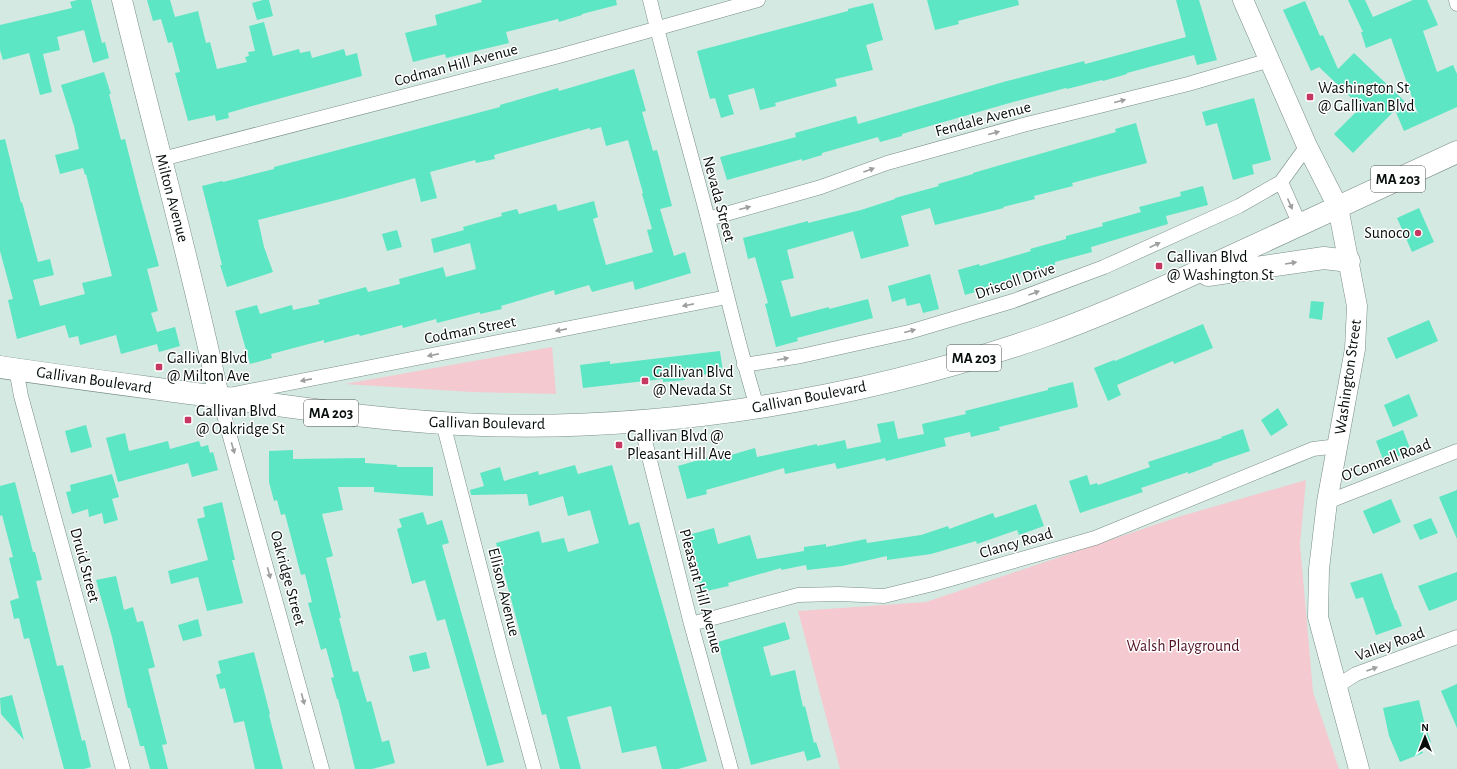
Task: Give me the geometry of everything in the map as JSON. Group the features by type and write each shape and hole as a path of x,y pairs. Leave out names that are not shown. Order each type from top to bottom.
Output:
{"highway":[{"name":"Gallivan Boulevard","path":"8,368 331,413 443,423 520,425 589,424 640,421 757,407 871,385 971,359 1071,326 1183,279 1457,152"},
{"path":"1183,279 1324,258 1349,261"}],"main road":[{"name":"Milton Avenue","path":"122,0 146,101 195,286 220,397"},
{"name":"Washington Street","path":"1243,0 1307,146 1338,207 1358,306 1355,349 1327,502 1319,569 1318,617 1359,769"}],"street":[{"name":"Nevada Street","path":"650,0 656,28 708,219 744,366 757,407"},
{"name":"Codman Hill Avenue","path":"162,159 551,58 758,0"},
{"path":"1456,0 1457,4"},
{"name":"Fendale Avenue","path":"708,219 821,188 887,163 1023,125 1188,84 1270,60"},
{"name":"Driscoll Drive","path":"744,366 801,356 909,332 1014,301 1104,267 1136,254 1239,206 1281,182 1307,146"},
{"path":"1281,182 1300,225"},
{"name":"Codman Street","path":"220,397 727,297"},
{"name":"Druid Street","path":"8,368 21,396 123,769"},
{"name":"Oakridge Street","path":"220,397 322,769"},
{"name":"Pleasant Hill Avenue","path":"640,421 691,624 731,769"},
{"name":"Ellison Avenue","path":"443,423 503,656 534,769"},
{"name":"Clancy Road","path":"691,624 798,595 839,594 884,596 933,584 1095,538 1306,452 1338,446"},
{"name":"O'Connell Road","path":"1327,502 1457,451"},
{"name":"Valley Road","path":"1337,686 1356,674 1457,637"}],"green space":[{"path":"552,347 556,394 472,392 345,384"},
{"name":"Walsh Playground","path":"1306,480 1300,544 1313,692 1339,769 840,769 798,611 926,602 1178,517"}],"building":[{"path":"77,0 91,0 102,43 105,42 109,58 93,63 84,30 57,37 60,50 43,54 52,92 40,95 29,53 3,60 0,50 0,25 72,8 70,2"},
{"path":"147,0 170,0 175,17 198,11 206,43 210,42 217,69 247,62 245,57 249,56 248,52 255,51 249,26 264,22 273,56 299,49 300,53 310,51 312,58 344,49 346,56 357,53 362,76 228,113 229,118 216,121 215,115 188,121 175,73 180,72 172,42 168,43 161,19 153,21"},
{"path":"269,0 273,16 257,20 252,3"},
{"path":"481,0 616,0 617,5 582,14 559,22 558,19 506,32 509,43 446,58 445,54 413,62 405,33 437,25 435,15 482,2"},
{"path":"927,0 1018,0 1019,5 958,21 959,24 935,30"},
{"path":"1176,0 1199,0 1217,60 1197,65 1194,55 1103,81 1066,88 1013,102 902,134 902,136 880,142 878,137 822,153 822,155 802,161 802,159 727,180 720,157 796,137 795,133 856,116 858,124 1007,81 1084,61 1085,64 1186,37"},
{"path":"1348,0 1365,0 1373,17 1413,0 1427,0 1438,25 1423,31 1437,72 1453,65 1457,74 1457,107 1404,131 1395,110 1353,153 1334,134 1361,107 1319,67 1311,71 1283,10 1305,1 1320,36 1323,35 1338,69 1354,53 1418,114 1391,38 1366,48 1361,32 1363,32"},
{"path":"873,3 883,40 866,45 873,70 835,79 837,86 775,103 776,106 760,110 754,88 728,95 734,114 721,118 715,98 710,99 697,51"},
{"path":"634,69 646,111 642,112 653,151 657,150 672,206 660,209 674,256 685,252 691,273 635,290 633,281 592,292 589,285 555,295 554,290 501,306 502,309 480,314 480,312 437,323 436,319 403,328 402,325 360,336 359,334 324,343 324,340 271,354 272,358 250,364 235,311 257,305 260,314 292,305 293,310 320,304 318,300 366,287 368,292 400,284 399,279 443,267 446,277 476,269 470,243 434,253 431,239 464,230 463,227 502,216 501,213 517,209 519,214 556,204 558,211 594,201 598,217 593,219 606,265 653,252 647,230 652,229 642,194 643,193 628,140 606,146 601,127 590,130 590,128 494,155 495,159 476,163 475,160 430,172 437,198 421,202 415,178 258,220 264,247 273,272 227,287 220,265 222,265 202,186 274,169 274,167 500,107 500,105 558,88 559,91"},
{"path":"104,72 111,94 109,94 121,140 125,139 159,266 147,269 158,311 151,313 157,332 175,327 180,346 159,352 157,344 121,354 116,335 80,345 78,336 69,338 65,325 17,339 8,300 13,299 0,251 0,140 5,139 38,262 50,259 54,275 33,280 40,306 85,294 82,283 112,276 86,174 85,175 83,168 60,174 55,155 79,149 74,126 61,85"},
{"path":"1254,98 1271,160 1252,165 1254,174 1233,180 1217,123 1206,126 1202,112"},
{"path":"1136,123 1147,163 1072,183 1073,186 1034,196 1035,199 935,225 930,208 901,216 909,246 861,259 853,231 787,250 794,278 781,281 791,317 868,299 873,318 797,338 798,341 776,347 765,304 768,303 755,257 748,259 743,238 808,221 808,223 861,210 895,198 939,186 938,184 973,173 1116,132 1115,129"},
{"path":"1203,186 1208,205 1166,216 1168,224 1091,247 1092,252 1055,262 1055,265 1019,274 1020,278 986,287 986,289 965,295 958,270 979,264 980,266 1031,251 1030,249 1066,239 1066,236 1103,226 1102,223 1141,212 1139,207 1181,196 1180,192"},
{"path":"1419,208 1434,242 1412,252 1397,218"},
{"path":"397,230 402,247 387,251 382,234"},
{"path":"930,274 939,309 923,313 920,303 907,306 905,298 892,302 888,286"},
{"path":"1311,301 1324,302 1322,320 1309,318"},
{"path":"1429,320 1438,341 1396,359 1387,338"},
{"path":"1203,324 1213,348 1174,364 1173,361 1117,385 1121,395 1108,401 1094,368 1114,360 1115,361"},
{"path":"720,351 723,372 685,377 685,380 663,382 663,379 583,388 580,365 610,361 610,364"},
{"path":"1073,382 1078,407 999,427 1000,430 971,437 970,432 944,438 946,446 886,461 885,458 837,469 835,463 785,474 784,468 706,490 707,494 687,499 678,466 709,457 710,461 755,448 757,457 817,444 817,446 845,440 847,449 881,442 877,424 894,421 898,439 924,434 922,424 966,414 965,411 1048,390 1048,388"},
{"path":"1409,394 1418,416 1393,427 1384,405"},
{"path":"1278,408 1288,425 1271,436 1261,420"},
{"path":"86,425 92,447 71,453 65,431"},
{"path":"1243,429 1250,451 1188,474 1188,472 1141,488 1143,492 1080,513 1069,481 1087,475 1090,485 1097,483 1098,485 1150,467 1148,462 1222,438 1221,437"},
{"path":"1403,430 1411,451 1384,462 1376,441"},
{"path":"125,433 129,451 168,441 170,449 199,441 201,447 208,445 210,453 213,452 218,470 192,477 188,463 118,482 106,438"},
{"path":"293,450 293,459 365,458 365,463 397,465 397,467 433,467 433,496 374,492 374,487 338,487 343,510 322,514 333,556 326,558 353,672 358,671 367,702 371,701 382,742 389,740 395,763 372,769 355,769 338,699 331,678 334,677 326,648 321,650 308,603 312,602 305,574 301,575 285,514 281,515 277,500 274,501 269,482 269,451"},
{"path":"575,465 578,474 612,465 629,525 639,522 707,761 678,769 662,769 656,746 622,753 611,706 567,717 581,769 560,769 546,714 542,715 496,543 539,531 542,543 564,538 568,552 599,543 590,510 568,516 563,496 529,506 527,494 471,495 470,490 484,486 480,473 500,467 504,481 538,471 539,475"},
{"path":"112,474 119,497 112,499 118,520 104,524 102,513 89,517 88,509 72,514 66,492 71,491 70,485"},
{"path":"15,482 33,552 35,552 42,580 36,581 57,666 63,665 82,741 85,740 91,767 84,769 64,769 29,638 24,639 19,618 14,619 10,601 19,598 9,558 13,557 2,515 0,516 0,486"},
{"path":"1457,490 1457,539 1439,497"},
{"path":"1391,499 1401,522 1373,534 1363,511"},
{"path":"222,502 235,560 232,560 243,603 207,611 198,577 171,584 168,571 208,560 197,519 205,517 203,507"},
{"path":"1036,504 1044,526 1019,535 1017,530 977,544 976,541 931,554 887,560 887,556 842,566 807,570 806,565 781,570 781,568 728,583 729,586 702,592 688,535 714,528 718,544 750,535 757,559 804,551 804,547 826,544 826,547 866,539 867,543 921,535 948,526 949,529 993,513 995,518"},
{"path":"423,512 427,525 442,520 449,543 442,545 504,762 487,766 445,619 437,621 425,580 412,584 397,529 402,527 399,519"},
{"path":"1431,518 1438,533 1420,540 1413,525"},
{"path":"1457,572 1457,600 1429,611 1418,586"},
{"path":"1382,573 1402,626 1376,635 1363,597 1356,599 1350,583"},
{"path":"116,576 124,610 133,607 137,622 143,621 155,667 148,669 167,744 162,745 168,769 150,769 144,746 140,746 130,708 128,708 112,637 96,580"},
{"path":"198,619 202,636 183,641 178,625"},
{"path":"785,622 790,639 763,647 771,676 795,670 803,707 805,706 814,743 816,742 821,757 807,761 804,751 751,765 718,642"},
{"path":"254,652 283,769 255,769 244,721 234,723 225,688 220,689 216,675 221,673 218,661"},
{"path":"426,652 430,668 413,672 409,656"},
{"path":"1457,684 1457,728 1441,691"},
{"path":"12,695 24,740 1,714 0,698"},
{"path":"1419,700 1426,729 1431,742 1420,746 1423,753 1400,762 1389,736 1383,708"}],"place":[{"name":"Washington St @ Gallivan Blvd","path":"1310,97"},
{"name":"Sunoco","path":"1418,233"},
{"name":"Gallivan Blvd @ Washington St","path":"1159,266"},
{"name":"Gallivan Blvd @ Milton Ave","path":"159,367"},
{"name":"Gallivan Blvd @ Nevada St","path":"645,381"},
{"name":"Gallivan Blvd @ Oakridge St","path":"188,420"},
{"name":"Gallivan Blvd @ Pleasant Hill Ave","path":"619,445"}]}
